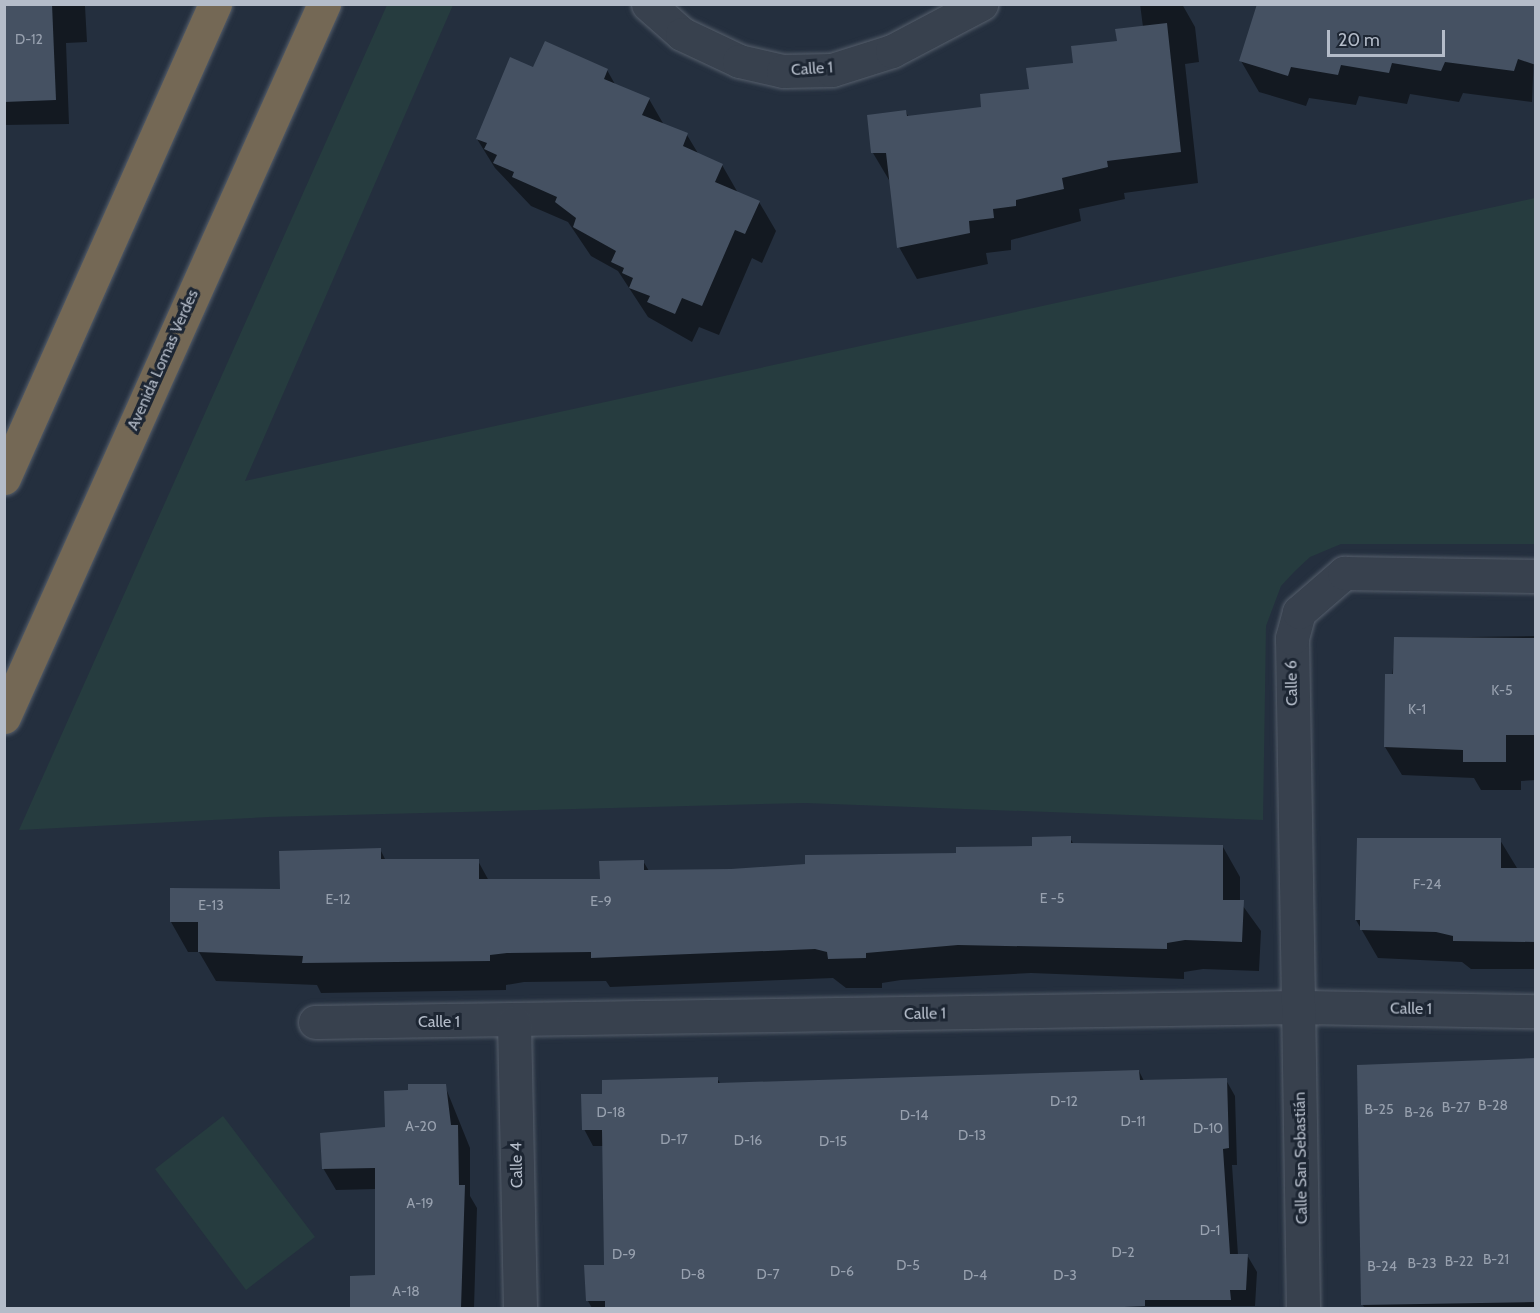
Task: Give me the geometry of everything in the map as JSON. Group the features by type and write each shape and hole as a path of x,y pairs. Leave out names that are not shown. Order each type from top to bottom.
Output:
{"highway":[{"path":"4,478 15,431 215,4"},
{"name":"Avenida Lomas Verdes","path":"4,717 324,4"}],"street":[{"name":"Calle 1","path":"648,4 682,34 739,61 783,71 832,70 892,51 981,4"},
{"name":"Calle 6","path":"1298,1007 1292,638 1299,612 1344,573 1536,576"},
{"name":"Calle 1","path":"315,1022 514,1022 1298,1007 1536,1011"},
{"name":"Calle San Sebastián","path":"1298,1007 1303,1308"},
{"name":"Calle 4","path":"514,1022 520,1308"}],"green space":[{"path":"387,5 453,5 245,481 1535,198 1535,544 1341,544 1310,557 1295,571 1281,586 1266,626 1263,820 805,803 268,817 19,830"},
{"path":"223,1116 315,1237 246,1290 155,1169"}],"building":[{"path":"4,4 52,4 56,100 4,102"},
{"path":"1257,4 1536,4 1536,65 1518,59 1514,71 1445,62 1441,71 1392,63 1389,73 1341,65 1338,75 1291,67 1288,76 1239,61"},
{"path":"1167,23 1181,152 1107,161 1108,167 1062,178 1064,189 1016,200 1016,206 993,209 994,218 969,221 970,233 897,248 886,153 871,153 867,115 906,110 907,116 981,107 980,94 1029,89 1026,68 1073,63 1071,46 1117,41 1115,29"},
{"path":"545,41 608,69 604,79 650,98 642,115 688,133 683,146 723,164 715,182 760,201 745,234 735,230 702,306 682,298 675,314 647,302 650,296 629,288 633,278 622,273 624,268 611,262 616,251 573,227 576,218 555,202 557,197 512,177 514,172 493,163 497,155 484,149 487,143 476,139 510,57 533,67"},
{"path":"1394,637 1535,638 1536,735 1506,735 1506,762 1463,762 1463,750 1384,747 1385,674 1393,674"},
{"path":"1071,836 1071,843 1223,845 1223,900 1244,900 1242,942 1185,940 1167,943 1167,949 958,945 866,953 866,958 828,959 827,952 815,949 591,958 591,952 507,953 490,955 490,961 302,963 303,956 198,952 198,922 170,922 170,888 280,889 279,851 381,848 381,859 479,859 479,879 600,879 599,861 644,860 644,870 731,869 805,864 805,855 956,853 956,847 1032,846 1032,837"},
{"path":"1357,838 1501,838 1501,868 1536,868 1536,942 1453,941 1453,936 1436,932 1360,930 1360,920 1355,920"},
{"path":"1536,1058 1536,1302 1361,1305 1357,1065"},
{"path":"1139,1070 1140,1080 1227,1078 1229,1148 1223,1149 1230,1254 1248,1254 1246,1290 1230,1290 1231,1300 1145,1300 1145,1306 1103,1308 605,1308 605,1301 586,1301 584,1265 604,1265 602,1130 582,1130 581,1094 602,1094 602,1080 718,1077 718,1083"},
{"path":"408,1084 446,1084 451,1125 458,1125 459,1185 465,1185 461,1308 350,1308 350,1276 375,1275 375,1168 322,1169 320,1133 385,1127 384,1091 408,1090"}]}
